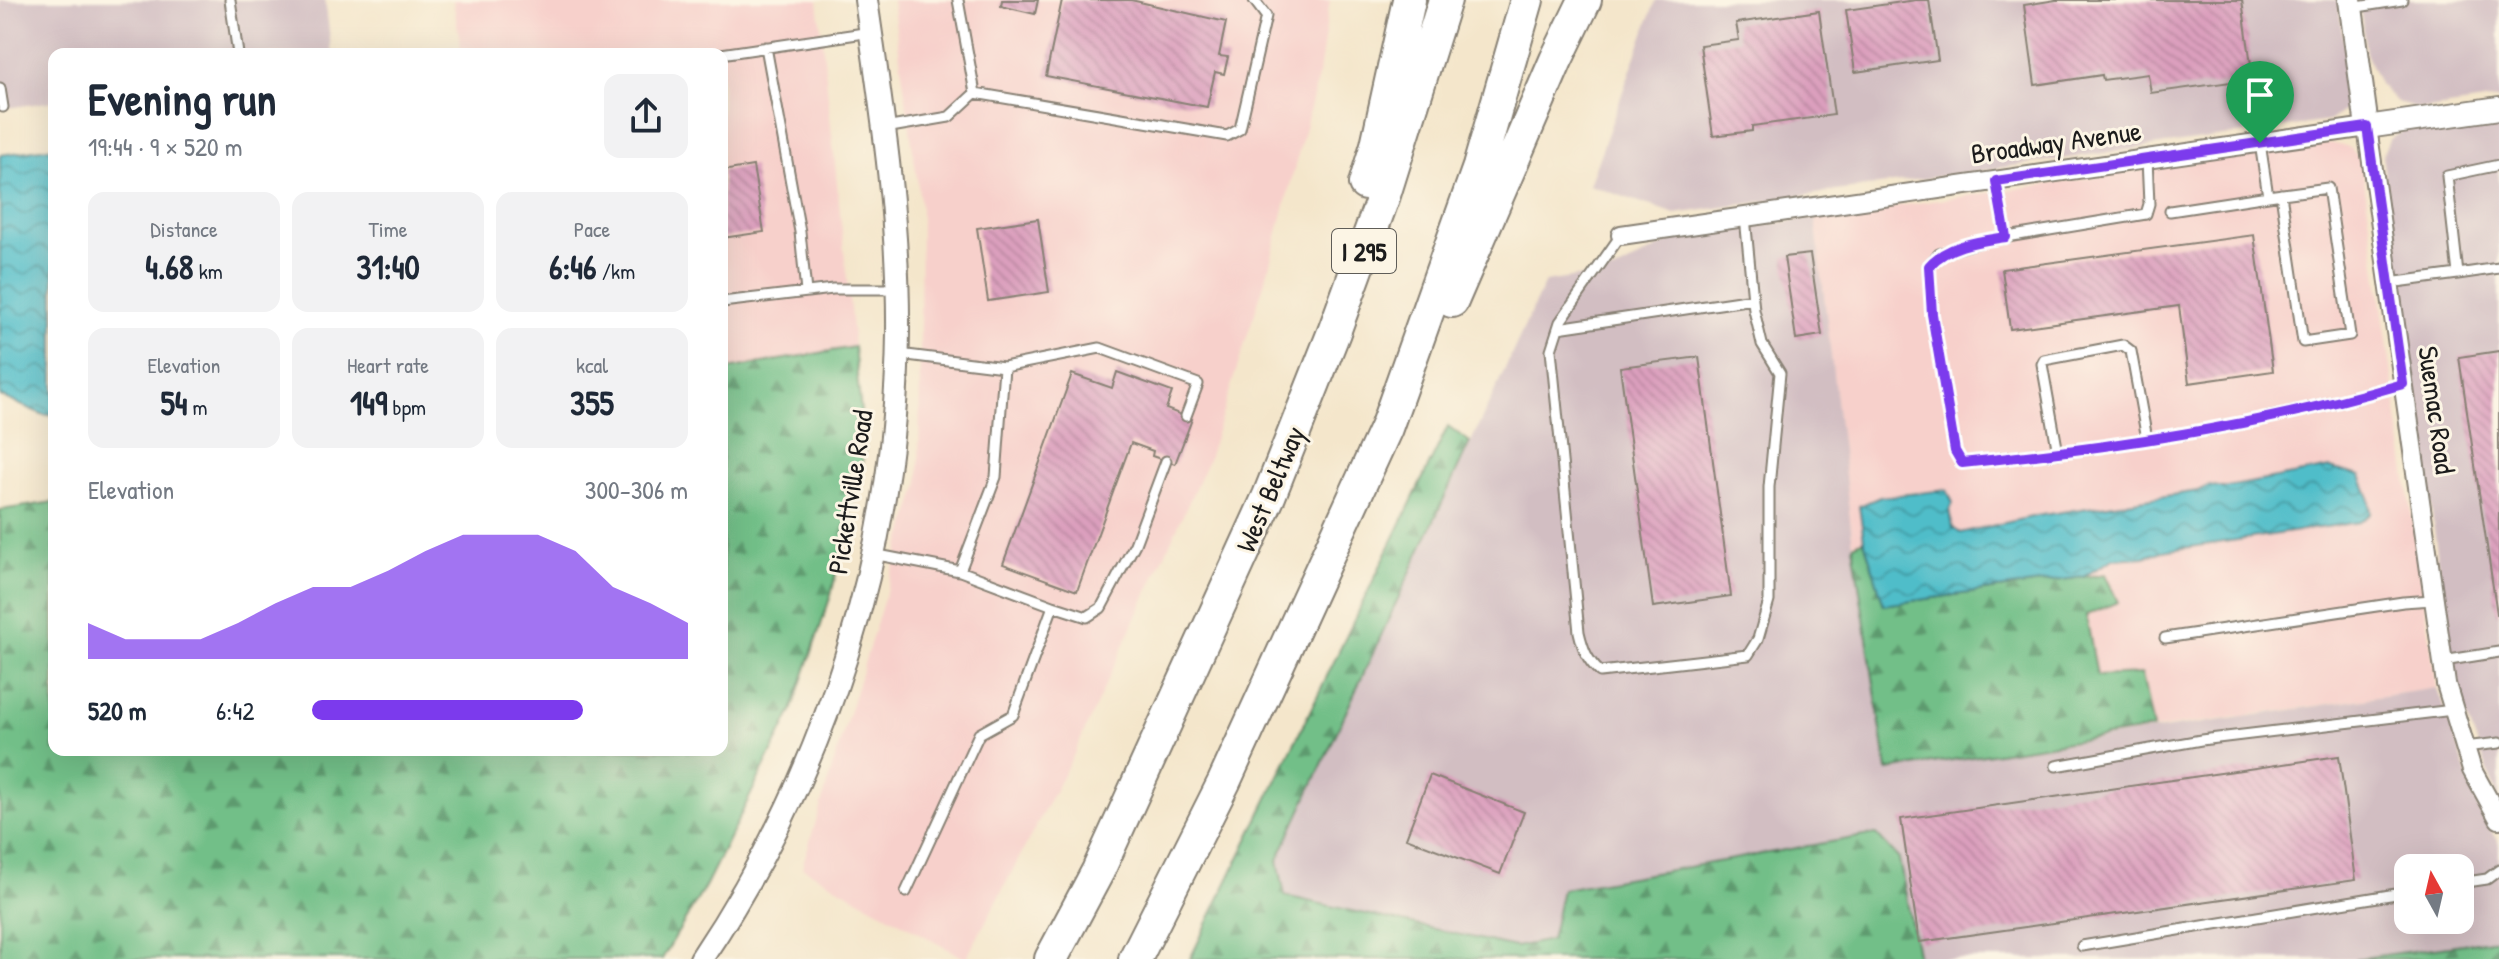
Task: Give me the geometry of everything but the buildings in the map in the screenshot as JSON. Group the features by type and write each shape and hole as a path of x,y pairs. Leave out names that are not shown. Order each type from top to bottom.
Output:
{"highway":[{"path":"1269,496 1300,377 1339,273 1377,145 1409,0"},
{"name":"West Beltway","path":"1051,959 1098,871 1269,496 1384,195 1445,0"},
{"path":"1386,428 1479,167 1527,0"},
{"path":"1135,959 1224,782 1386,428 1442,326 1556,60 1585,0"}],"street":[{"name":"Pickettville Road","path":"701,959 764,853 802,776 838,685 873,554 891,444 897,354 891,174 866,0"},
{"name":"Suemac Road","path":"2350,4 2442,661 2472,770 2499,819"},
{"name":"Broadway Avenue","path":"1621,235 2499,108"}],"lane":[{"path":"230,0 237,48"},
{"path":"958,0 975,93"},
{"path":"975,93 1227,136 1240,129 1266,16 1254,0"},
{"path":"2350,4 2402,0"},
{"path":"728,53 871,32"},
{"path":"766,47 800,232 806,292"},
{"path":"0,88 3,107"},
{"path":"885,128 949,117 975,93"},
{"path":"2260,143 2268,196"},
{"path":"2147,159 2149,204 2146,214 1983,241 1939,254 1929,266 1932,314 1955,451 1962,463 2058,453 2205,431 2403,384"},
{"path":"2458,274 2447,176 2499,165"},
{"path":"1996,181 2006,237"},
{"path":"2170,211 2281,194 2328,188 2350,335 2303,342 2281,194"},
{"path":"1621,235 1558,328 1551,350 1579,632 1583,651 1600,672 1748,655 1758,639 1769,601 1769,487 1780,373 1762,344 1753,299 1745,217"},
{"path":"2389,283 2499,268"},
{"path":"728,301 833,289 896,289"},
{"path":"1558,328 1753,299"},
{"path":"2058,453 2042,364 2044,360 2123,345 2131,351 2147,439"},
{"path":"897,354 1004,367 1100,348 1198,384 1186,416"},
{"path":"960,571 996,477 1004,367"},
{"path":"873,554 960,571 1087,617 1101,608 1135,544 1166,461"},
{"path":"2165,638 2433,600"},
{"path":"906,892 979,734 1013,715 1053,606"},
{"path":"2442,661 2499,652"},
{"path":"2056,766 2201,740 2453,710"},
{"path":"2464,747 2499,743"},
{"path":"2474,881 2487,879 2499,870"},
{"path":"2082,946 2394,894"}],"shaded area":[{"path":"0,0 325,0 331,48 48,48 48,102 0,109"},
{"path":"453,0 818,0 854,347 728,369 728,48 461,48"},
{"path":"892,0 1330,0 1319,73 1268,271 1207,462 1075,752 966,959 802,867 919,484 921,208"},
{"path":"1656,0 2338,0 2350,87 2344,110 2329,121 1675,214 1589,185"},
{"path":"2359,0 2499,0 2499,99 2421,110 2398,103 2379,84 2366,53"},
{"path":"2499,116 2499,800 2464,709 2454,673 2382,155 2389,140 2404,130"},
{"path":"2331,143 2350,148 2361,160 2437,688 2153,729 2142,675 2097,677 2086,615 2118,601 2105,574 2083,577 2113,559 2144,557 2163,551 2328,470 2222,488 2210,485 2198,491 2036,516 1960,533 1953,529 1950,510 1913,492 1880,497 1859,506 1864,540 1853,545 1815,218"},
{"path":"1815,218 1853,545 1887,770 2437,688 2481,814 2499,844 2499,939 2355,959 1918,959 1899,859 1515,947 1284,896 1278,860 1545,282 1615,271 1676,238"}],"green space":[{"path":"854,347 865,449 831,595 792,711 706,885 662,959 0,959 0,510 48,503 48,756 728,756 728,369"},
{"path":"1448,426 1470,442 1278,860 1285,896 1515,947 1551,940 1562,889 1876,834 1899,859 1918,959 1190,959"},
{"path":"1864,540 1884,605 2105,574 2118,602 2086,615 2097,676 2142,674 2153,729 1887,770 1853,545"},
{"path":"2499,939 2499,959 2355,959"}],"water":[{"path":"48,148 48,415 0,396 0,155"},
{"path":"2330,468 2361,476 2369,495 2371,513 2359,522 2163,551 2144,557 2113,559 2083,577 1884,605 1864,540 1859,506 1880,497 1947,490 1953,503 1950,510 1953,528 1960,533 2036,516 2198,491 2210,485 2222,488"}],"route":[{"path":"2367,127 2403,384 2334,403 2205,431 2058,453 1962,463 1955,451 1932,314 1929,266 1939,254 2006,237 1996,181 2260,143 2367,127"}]}
